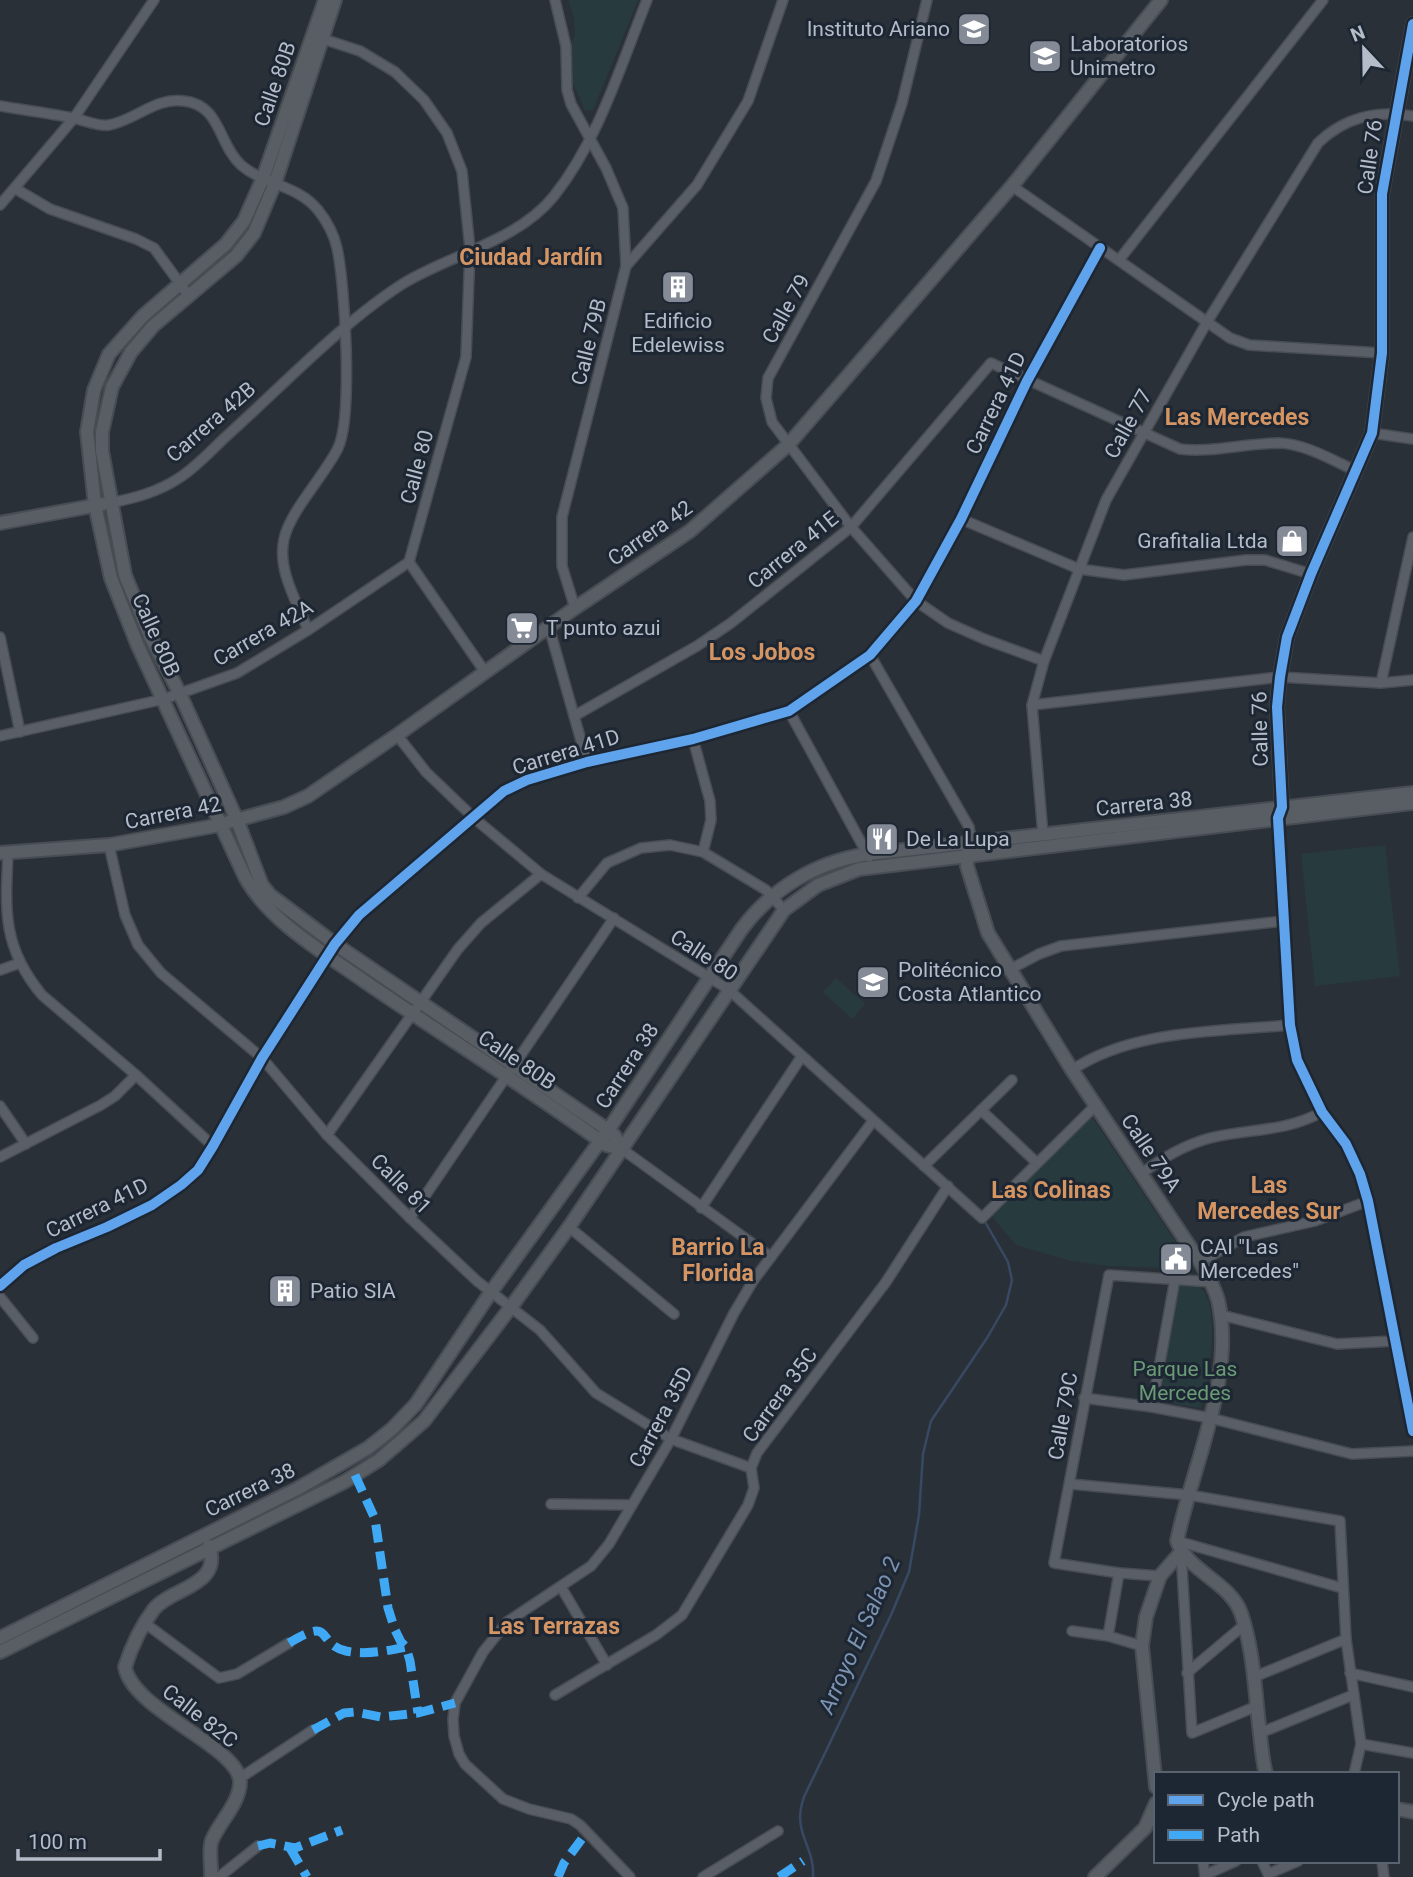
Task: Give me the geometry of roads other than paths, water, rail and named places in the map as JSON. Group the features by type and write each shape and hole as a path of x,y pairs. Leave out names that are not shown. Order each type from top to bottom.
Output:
{"main road":[{"name":"Calle 80B","path":"325,0 269,181 232,237 131,352 112,387 102,432 110,503 125,575 150,636 180,694 237,820 257,872 270,895 411,1014 510,1070"},
{"name":"Calle 80B","path":"316,36 335,0"},
{"name":"Carrera 42","path":"4,854 109,845 221,824 285,807 308,796 575,608 690,531 788,445 1012,186 1161,0"},
{"name":"Calle 76","path":"1280,812 1277,728 1280,677 1287,637 1372,433 1382,352 1382,194 1413,24"},
{"name":"Calle 80B","path":"185,291 143,316 109,354 94,390 87,432 95,505 111,578 133,634 245,877 269,911 420,1001 510,1070 604,1135 606,1145 622,1149"},
{"name":"Carrera 42B","path":"0,523 110,503"},
{"name":"Carrera 38","path":"0,1638 343,1464 392,1429 416,1404 491,1292 604,1135 755,911 772,896 809,872 832,862 868,853 969,849 1280,812 1413,793"},
{"name":"Carrera 38","path":"0,1652 344,1482 379,1460 424,1421 569,1227 784,910 818,885 838,875 874,867 1043,835 1280,812 1413,803"},
{"name":"Calle 79A","path":"969,849 967,866 988,933 1072,1070 1212,1282 1220,1315 1222,1342 1219,1372 1179,1546"},
{"path":"146,1624 160,1603 202,1578 207,1571 211,1550 203,1535"},
{"path":"1155,1772 1142,1646 1146,1617 1160,1576 1179,1546 1236,1602 1244,1625 1254,1677 1266,1772"},
{"name":"Calle 82C","path":"146,1624 131,1649 125,1667 134,1686 146,1699 207,1742 234,1767 240,1778 237,1795 212,1840 211,1877"},
{"path":"1095,1877 1145,1828 1154,1808"}],"street":[{"path":"0,205 74,118 155,0"},
{"path":"555,0 566,46 567,90 571,104 616,187 623,208 626,266"},
{"path":"345,328 402,285 470,249 503,236 536,215 554,195 591,140 647,0"},
{"name":"Calle 79B","path":"575,608 562,566 562,517 626,266 697,184 748,101 783,0"},
{"name":"Calle 79","path":"927,0 902,103 876,181 768,378 766,398 772,422 788,445 851,527 916,601 948,623 1044,661"},
{"path":"1119,260 1323,0"},
{"name":"Calle 80","path":"316,36 360,51 395,72 424,100 447,134 462,171 470,249 466,357 409,562"},
{"path":"0,106 107,126 126,120 157,103 183,100 202,106 214,118 240,164 269,181 296,192 317,209 329,227 337,247 345,328 346,418 339,446 296,513 284,539 284,572 308,630"},
{"name":"Calle 77","path":"1043,835 1032,705 1044,661 1105,500 1207,322 1318,143 1329,132 1355,118 1395,113 1413,116"},
{"path":"1012,186 1230,338 1249,345 1382,352"},
{"path":"16,189 50,209 136,239 154,248 185,291"},
{"name":"Carrera 41D","path":"0,1286 34,1259 152,1205 198,1170 262,1058 331,949 359,915 504,791 587,762 693,739 789,712 870,655 916,601 961,519 1027,381 1100,248"},
{"name":"Carrera 42B","path":"110,503 143,496 181,477 345,328"},
{"name":"Carrera 41E","path":"576,715 731,624 851,527 991,363 1027,381"},
{"path":"1027,381 1180,449 1198,452 1280,443 1307,449 1356,471"},
{"path":"1372,433 1413,439"},
{"path":"961,519 1079,569 1124,575 1265,560 1311,574"},
{"path":"1381,683 1413,537"},
{"path":"409,562 485,672"},
{"name":"Carrera 42A","path":"0,736 164,699 237,673 308,630 409,562"},
{"path":"549,627 576,715 587,762"},
{"path":"0,636 20,732"},
{"name":"Calle 79A","path":"870,655 969,827 969,849"},
{"path":"1032,705 1280,677 1381,683 1413,680"},
{"path":"789,712 874,867"},
{"name":"Calle 80","path":"397,735 426,772 474,818 541,874 728,989 982,1218 1037,1163"},
{"path":"693,739 710,801 711,820 703,852"},
{"name":"Calle 76","path":"1280,812 1290,1026 1297,1060 1322,1112 1346,1144 1360,1174 1413,1431"},
{"name":"Calle 81","path":"109,845 125,915 138,945 162,973 262,1058 327,1136 410,1218 477,1282 540,1329 596,1393 671,1439 751,1468"},
{"path":"578,898 607,863 641,848 670,845 703,852 766,890 784,910"},
{"path":"4,854 6,918 12,942 29,979 42,995 136,1075 213,1146"},
{"path":"327,1136 458,948 481,923 541,874"},
{"path":"410,1218 614,918"},
{"path":"1009,970 1038,954 1061,946 1283,921"},
{"path":"0,970 20,963"},
{"path":"1072,1070 1096,1055 1130,1042 1290,1026"},
{"path":"701,1208 802,1056"},
{"path":"0,1157 101,1105 115,1096 136,1075"},
{"path":"924,1166 1012,1080"},
{"path":"981,1110 1037,1163 1096,1105"},
{"path":"0,1106 26,1144"},
{"path":"1141,1174 1168,1155 1190,1145 1211,1138 1285,1128 1322,1112"},
{"name":"Carrera 35D","path":"630,1877 580,1825 571,1819 529,1809 503,1799 466,1764 459,1754 454,1736 455,1703 483,1652 507,1622 518,1612 591,1566 610,1544 671,1439 734,1313 753,1281 873,1121"},
{"name":"Calle 80B","path":"622,1149 771,1256"},
{"name":"Carrera 35C","path":"555,1695 656,1635 682,1615 748,1505 754,1488 751,1468 757,1453 886,1282 947,1186"},
{"path":"1200,1262 1244,1237 1315,1221 1367,1201"},
{"path":"569,1227 674,1314"},
{"name":"Calle 79C","path":"1119,1573 1054,1563 1084,1398 1109,1275 1175,1279"},
{"path":"1152,1407 1175,1279 1212,1282"},
{"path":"0,1297 33,1338"},
{"path":"1220,1315 1337,1345 1394,1341"},
{"path":"1084,1398 1210,1418 1352,1454 1413,1451"},
{"path":"1070,1484 1189,1495 1340,1521 1346,1639 1361,1744 1354,1772"},
{"path":"551,1504 632,1505"},
{"path":"1257,1706 1192,1733 1179,1546 1342,1588"},
{"path":"1108,1636 1119,1573 1160,1576"},
{"path":"561,1587 607,1665"},
{"path":"146,1624 219,1678 237,1674 289,1643"},
{"path":"1187,1673 1244,1625"},
{"path":"1072,1631 1108,1636 1142,1646"},
{"path":"1254,1677 1346,1639"},
{"path":"1350,1673 1413,1687"},
{"path":"1260,1733 1353,1695"},
{"path":"240,1778 313,1730"},
{"path":"1361,1744 1413,1753"},
{"path":"702,1877 778,1831"},
{"path":"219,1877 231,1873 258,1846"},
{"path":"1205,1876 1232,1863"},
{"path":"1263,1863 1268,1874 1293,1863"}],"waterway":[{"name":"Arroyo El Salao 2","path":"813,1877 811,1856 800,1820 804,1797 909,1572 919,1515 923,1454 931,1421 1006,1305 1012,1280 1008,1262 984,1220"}],"place":[{"name":"Instituto Ariano","path":"974,29"},
{"name":"Laboratorios Unimetro","path":"1045,56"},
{"name":"Edificio Edelewiss","path":"678,287"},
{"name":"Grafitalia Ltda","path":"1292,541"},
{"name":"T punto azui","path":"522,628"},
{"name":"De La Lupa","path":"882,839"},
{"name":"Politécnico Costa Atlantico","path":"873,982"},
{"name":"CAI \"Las Mercedes\"","path":"1176,1259"},
{"name":"Patio SIA","path":"285,1291"}],"district":[{"name":"Ciudad Jardín","path":"531,257"},
{"name":"Las Mercedes","path":"1237,417"},
{"name":"Los Jobos","path":"762,652"},
{"name":"Las Colinas","path":"1051,1190"},
{"name":"Las Mercedes Sur","path":"1269,1198"},
{"name":"Barrio La Florida","path":"718,1260"},
{"name":"Las Terrazas","path":"554,1626"}],"park label":[{"name":"Parque Las Mercedes","path":"1185,1381"}]}
